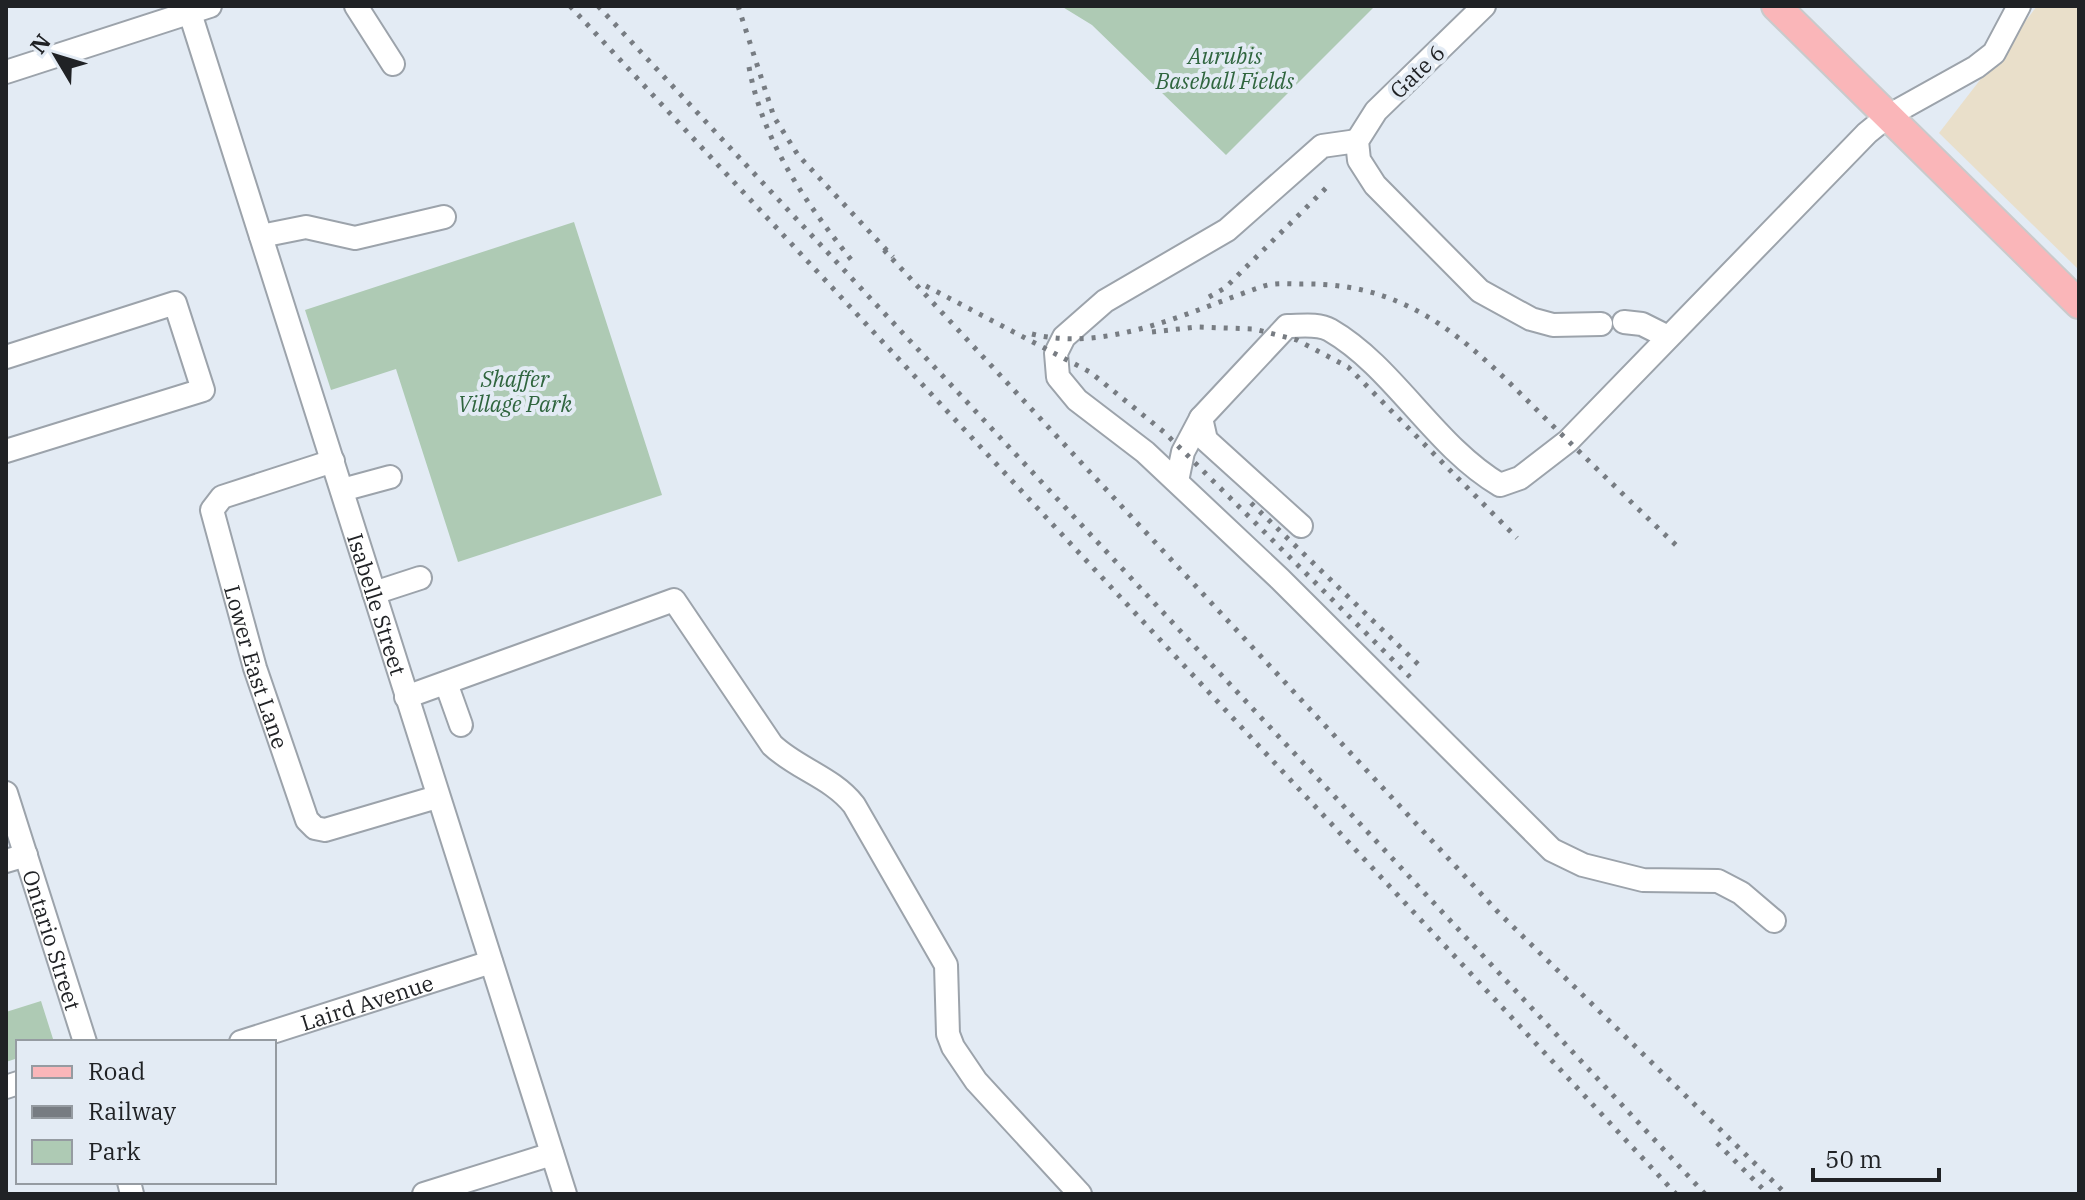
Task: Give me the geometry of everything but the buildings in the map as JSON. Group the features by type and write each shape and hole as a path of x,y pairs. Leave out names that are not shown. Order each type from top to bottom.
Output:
{"main road":[{"path":"1776,6 2079,304"}],"street":[{"path":"356,6 393,64"},
{"name":"Gate 6","path":"1357,141 1376,111 1484,6"},
{"path":"1177,481 1183,452 1201,418 1287,326 1328,328 1358,352 1475,470 1500,485 1520,478 1568,441 1888,116 1976,67 1994,53 2019,6"},
{"path":"6,72 200,9"},
{"name":"Isabelle Street","path":"200,9 261,236 565,1194"},
{"path":"1601,324 1542,322 1508,309 1480,291 1375,185 1359,160 1357,141 1332,142 1310,155 1227,230 1105,301 1064,337 1056,353 1056,365 1065,388 1177,481 1552,850 1583,865 1643,880 1718,881 1741,893 1774,921"},
{"path":"261,236 306,227 355,238 444,217"},
{"path":"6,357 175,303 203,390 6,451"},
{"path":"1624,322 1642,324 1668,337"},
{"path":"1201,418 1206,440 1301,526"},
{"name":"Lower East Lane","path":"333,461 222,497 215,503 212,519 255,668 307,820 315,828 325,830 437,797"},
{"path":"342,490 390,477"},
{"path":"374,593 420,578"},
{"path":"406,697 674,600 772,745 788,760 845,794 854,805 946,965 948,1034 953,1047 976,1081 1080,1194"},
{"path":"446,683 461,725"},
{"name":"Ontario Street","path":"6,793 16,858 84,1040"},
{"name":"Laird Avenue","path":"247,1040 491,962"},
{"path":"424,1194 552,1154"}],"shaded area":[{"path":"2037,6 2079,6 2079,270 1939,133"}],"green space":[{"name":"Aurubis Baseball Fields","path":"1061,6 1375,6 1226,155 1092,25"},
{"name":"Shaffer Village Park","path":"574,222 662,495 458,562 396,369 331,390 305,310"},
{"path":"41,1001 53,1040 16,1040 16,1059 6,1062 6,1012"}],"railway":[{"path":"570,6 1676,1194"},
{"path":"598,6 1705,1194"},
{"path":"738,6 774,117 798,155 893,257"},
{"path":"749,67 776,147 803,194 853,262"},
{"path":"1209,297 1225,288 1327,187"},
{"path":"884,250 1498,912 1786,1194"},
{"path":"1032,334 1061,338 1119,334 1148,327 1271,284 1344,286 1380,295 1443,326 1471,348 1680,549"},
{"path":"926,286 1090,372 1164,432 1410,677"},
{"path":"1152,332 1197,327 1254,329 1297,340 1348,367 1517,538"},
{"path":"1251,503 1422,668"},
{"path":"1717,1143 1768,1194"}]}
